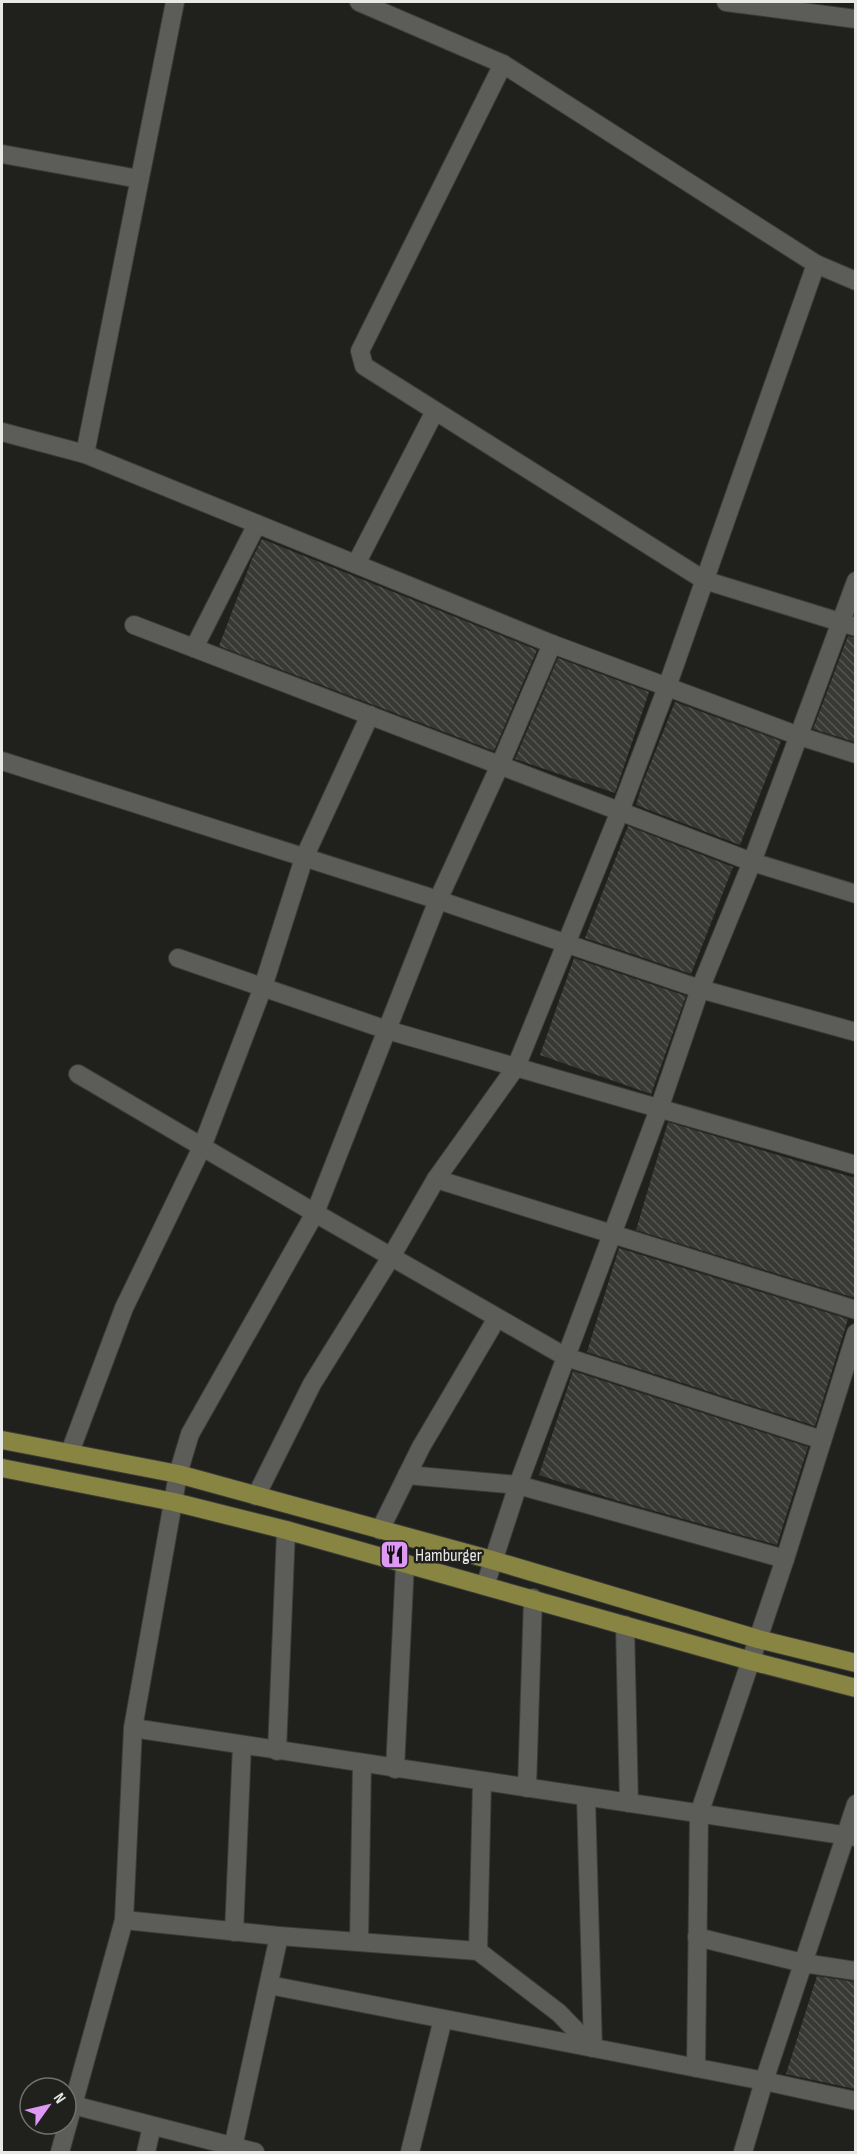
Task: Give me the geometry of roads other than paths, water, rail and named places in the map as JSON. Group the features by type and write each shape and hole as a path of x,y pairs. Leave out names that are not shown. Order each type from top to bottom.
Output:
{"main road":[{"path":"2,1440 178,1474 492,1560 758,1639 855,1663"},
{"path":"2,1468 174,1502 286,1530 751,1661 855,1688"}],"street":[{"path":"85,454 175,2"},
{"path":"359,2 502,64 816,264 855,281"},
{"path":"726,2 855,19"},
{"path":"502,64 360,351 364,366 705,580 848,625"},
{"path":"2,154 139,179"},
{"path":"256,1496 312,1384 391,1257 436,1179 516,1067 620,811 667,687 816,264"},
{"path":"356,564 435,411"},
{"path":"2,432 85,454 552,644 799,736 855,754"},
{"path":"194,648 257,524"},
{"path":"485,1586 518,1485 659,1109 700,988 752,862 799,736 848,625 855,581"},
{"path":"134,625 752,862 855,894"},
{"path":"78,2086 124,1920 134,1728 178,1474 190,1434 315,1213 438,900 552,644"},
{"path":"70,1452 124,1308 202,1147 263,987 304,858 370,715"},
{"path":"2,761 438,900 700,988 855,1032"},
{"path":"178,958 387,1030 855,1165"},
{"path":"78,1074 566,1357 822,1440"},
{"path":"436,1179 855,1310"},
{"path":"380,1530 421,1447 497,1318"},
{"path":"696,2068 699,1814 785,1559 855,1333"},
{"path":"407,1475 518,1485 785,1559"},
{"path":"277,1751 286,1530"},
{"path":"395,1769 405,1563"},
{"path":"526,1788 533,1598"},
{"path":"625,1625 629,1803"},
{"path":"134,1728 850,1836"},
{"path":"234,1932 242,1745"},
{"path":"359,1942 362,1764"},
{"path":"478,1951 482,1782"},
{"path":"586,1797 593,2048"},
{"path":"743,2152 803,1963 850,1836 855,1804"},
{"path":"124,1920 279,1936 478,1951 560,2013 593,2048"},
{"path":"233,2150 279,1936"},
{"path":"697,1937 803,1963 855,1971"},
{"path":"269,1985 764,2081 855,2101"},
{"path":"410,2152 443,2019"},
{"path":"78,2105 233,2150 255,2152"},
{"path":"146,2152 152,2126"},
{"path":"60,2152 64,2136"}],"place":[{"name":"Hamburger","path":"394,1555"}]}
